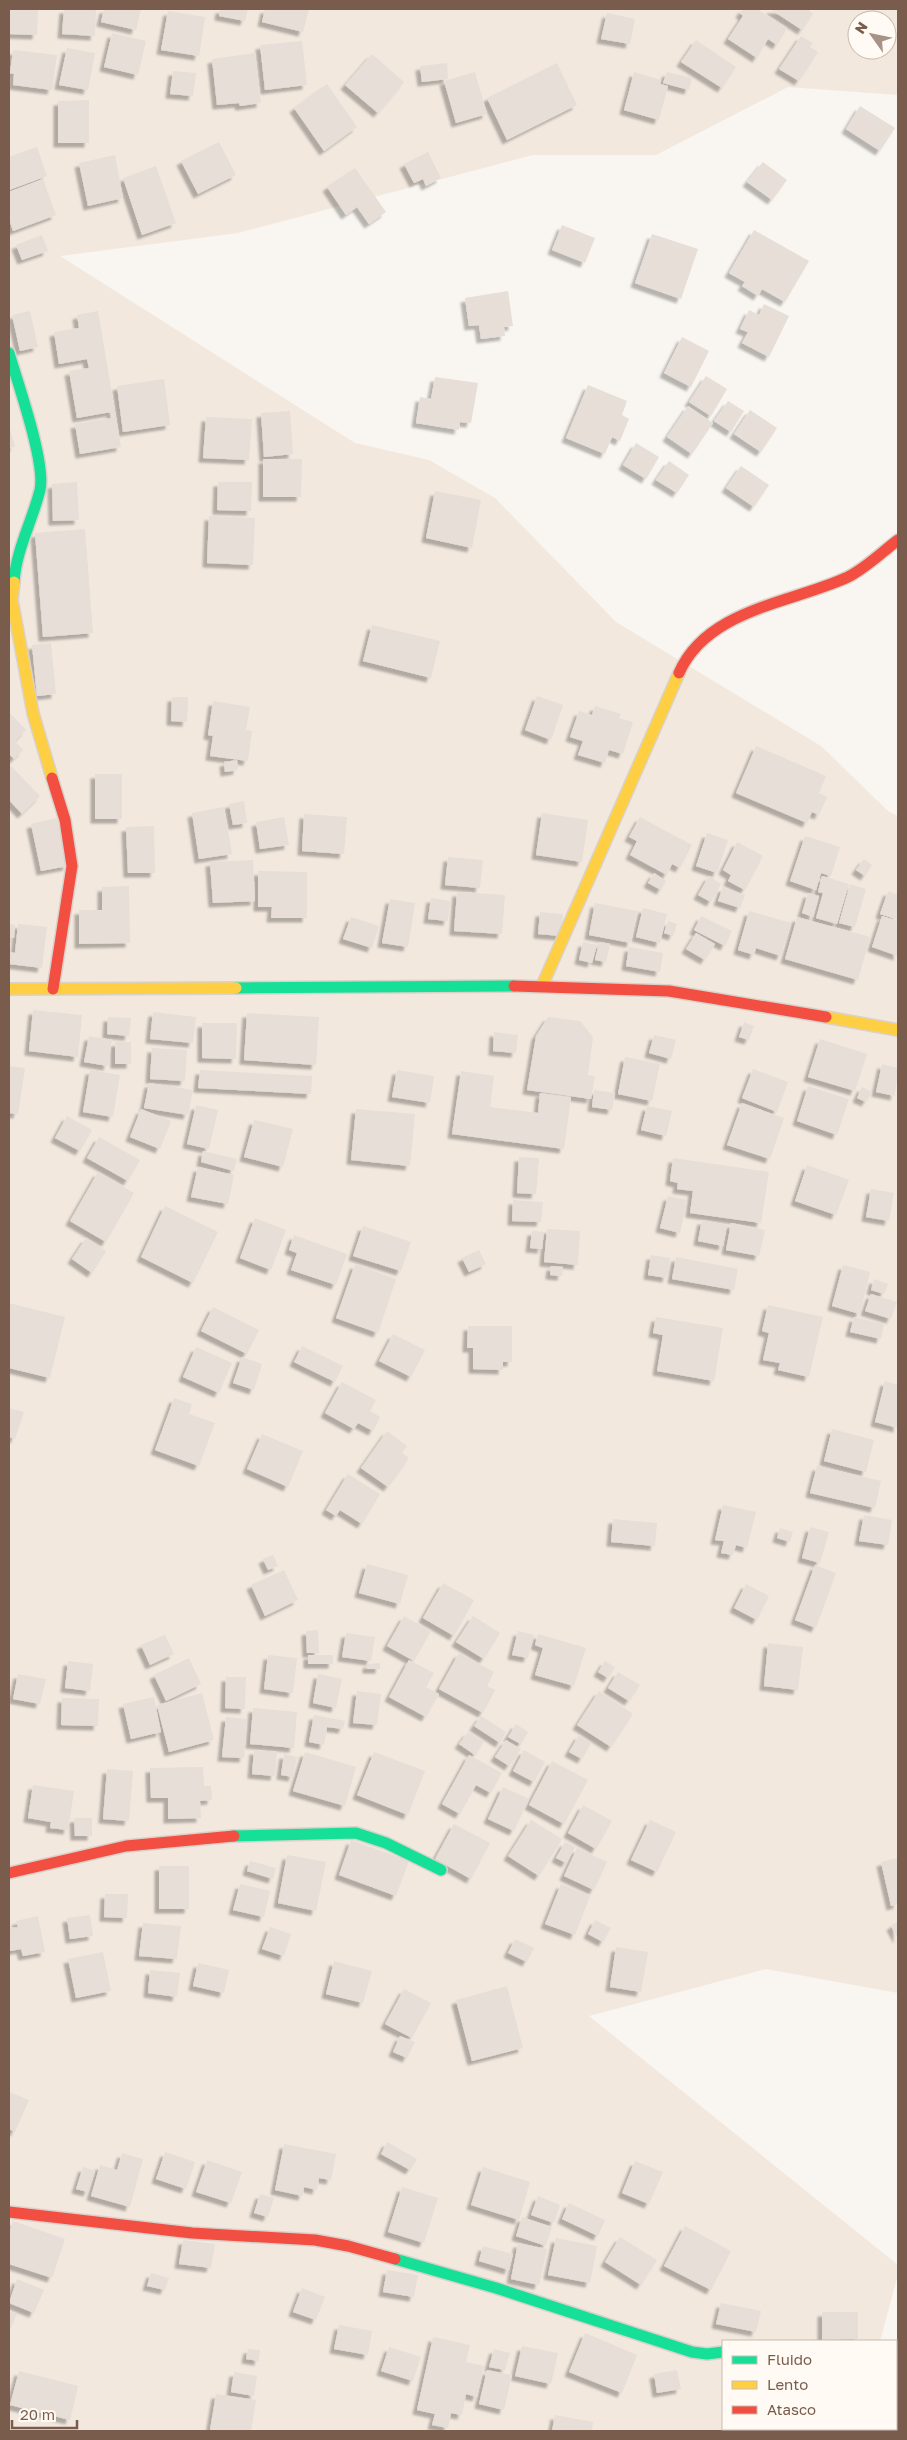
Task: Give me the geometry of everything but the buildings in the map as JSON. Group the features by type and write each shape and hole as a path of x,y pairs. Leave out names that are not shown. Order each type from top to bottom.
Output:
{"street":[{"path":"9,353 41,468 40,489 15,565 12,600 33,713 65,820 72,866 53,989"},
{"path":"542,986 663,706 681,668 699,643 723,623 850,576 898,540"},
{"path":"9,989 542,986 669,991 763,1005 898,1030"},
{"path":"9,1872 126,1846 207,1837 314,1833 356,1833 386,1843 441,1870"},
{"path":"9,2212 192,2233 315,2240 348,2246 496,2288 692,2352 707,2354 722,2352"}],"shaded area":[{"path":"9,9 898,9 898,95 788,87 656,155 533,155 238,233 60,256 355,443 429,460 495,498 616,622 821,746 889,812 898,816 898,1993 766,1969 589,2016 898,2265 898,2275 880,2340 722,2340 722,2430 856,2430 9,2431"}],"traffic: fast":[{"path":"9,353 30,423 41,478 37,502 21,547 14,582"},
{"path":"236,988 514,986"},
{"path":"234,1836 356,1833 386,1843 441,1870"},
{"path":"395,2259 496,2288 692,2352 707,2354 722,2352"}],"traffic: slow":[{"path":"14,582 12,600 33,713 52,778"},
{"path":"542,986 679,673"},
{"path":"9,989 236,988"},
{"path":"826,1017 898,1030"}],"traffic: jam":[{"path":"679,673 692,652 709,635 730,621 848,577 868,565 898,540"},
{"path":"52,778 65,820 72,866 53,989"},
{"path":"514,986 669,991 826,1017"},
{"path":"9,1873 126,1846 234,1836"},
{"path":"9,2212 192,2233 315,2240 348,2246 395,2259"}]}
